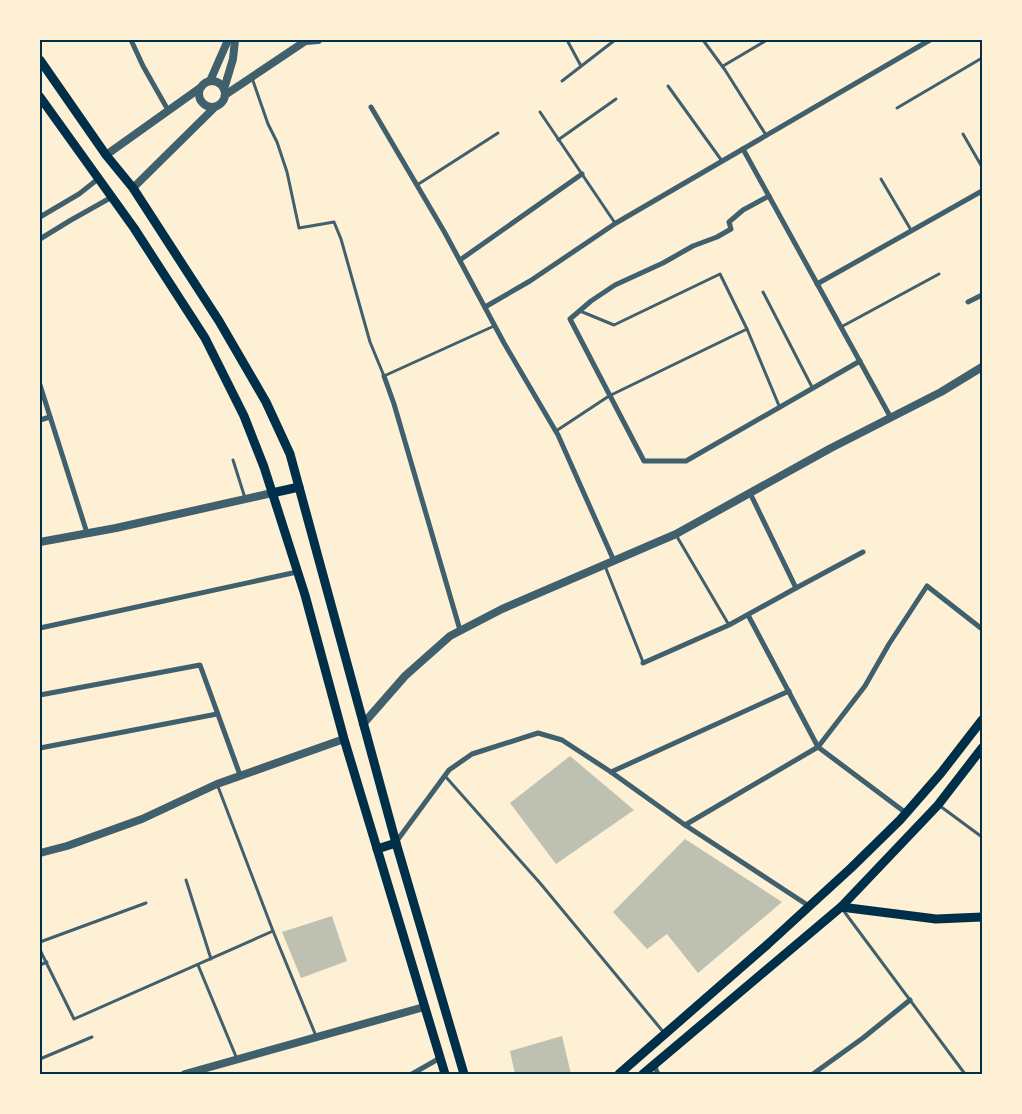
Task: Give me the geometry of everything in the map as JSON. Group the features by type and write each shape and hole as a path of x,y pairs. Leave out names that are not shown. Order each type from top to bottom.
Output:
{"main road":[{"path":"40,60 106,155 133,188 219,321 266,402 290,454 396,843 464,1074"},
{"path":"40,97 112,197 205,338 244,416 272,493 297,572 376,848 445,1074"},
{"path":"272,493 298,487"},
{"path":"619,1074 768,944 851,868 906,813 941,773 982,720"},
{"path":"643,1074 841,907 938,805 982,748"},
{"path":"376,848 396,843"},
{"path":"841,907 936,919 982,917"}],"street":[{"path":"131,40 143,66 168,110"},
{"path":"210,81 228,40"},
{"path":"133,188 224,100 235,40"},
{"path":"225,92 252,78 307,40 318,40"},
{"path":"485,307 530,282 616,224 930,40"},
{"path":"106,155 204,84 216,81 221,84 225,92"},
{"path":"200,88 200,100 203,104 215,108"},
{"path":"371,106 556,432 614,561"},
{"path":"743,149 891,418"},
{"path":"460,260 582,174"},
{"path":"40,217 79,194 98,179"},
{"path":"817,284 982,191"},
{"path":"769,196 743,210 728,222 731,229 615,285 591,301 570,319 644,460 686,461 860,361"},
{"path":"40,239 112,197"},
{"path":"968,302 982,295"},
{"path":"364,724 405,676 450,636 460,630 502,609 676,534 982,367"},
{"path":"384,376 394,404 460,630"},
{"path":"40,385 87,533"},
{"path":"40,420 50,417"},
{"path":"40,542 272,493"},
{"path":"750,493 796,588"},
{"path":"643,663 729,625 863,552"},
{"path":"40,628 297,572"},
{"path":"685,825 818,747 865,686 889,644 927,586 980,627"},
{"path":"748,615 818,747 906,813"},
{"path":"40,695 200,665 240,776"},
{"path":"612,772 788,691"},
{"path":"40,748 217,714"},
{"path":"396,843 449,770 472,754 538,733 562,740 612,772 685,825 809,906"},
{"path":"40,853 67,846 142,819 217,784 344,739"},
{"path":"812,1074 863,1038 910,1000"},
{"path":"185,1074 424,1006"},
{"path":"412,1074 440,1058"},
{"path":"654,1065 658,1074"}],"lane":[{"path":"566,40 581,66"},
{"path":"562,81 615,40"},
{"path":"703,40 723,66 766,136"},
{"path":"723,66 767,40"},
{"path":"897,108 982,58"},
{"path":"252,78 287,172 299,228 334,222 341,238 370,342 384,376 495,326"},
{"path":"668,86 722,162"},
{"path":"558,140 616,99"},
{"path":"540,112 616,224"},
{"path":"417,186 498,133"},
{"path":"963,134 982,167"},
{"path":"881,179 912,231"},
{"path":"579,311 614,325 720,274 747,329 780,408"},
{"path":"840,327 939,274"},
{"path":"763,292 812,387"},
{"path":"556,432 609,396 747,329"},
{"path":"233,460 246,499"},
{"path":"676,534 729,625"},
{"path":"605,565 643,663"},
{"path":"980,627 982,621"},
{"path":"445,776 533,876 665,1034"},
{"path":"217,784 316,1037"},
{"path":"938,805 982,837"},
{"path":"186,880 210,959"},
{"path":"40,942 146,904"},
{"path":"841,907 965,1074"},
{"path":"40,950 74,1019 273,931"},
{"path":"40,964 47,962"},
{"path":"198,965 237,1059"},
{"path":"40,1059 92,1036"}],"building":[{"path":"570,756 634,810 556,864 510,803"},
{"path":"685,839 782,902 698,973 667,934 647,949 613,912"},
{"path":"332,916 347,961 301,978 282,932"},
{"path":"562,1036 571,1074 515,1074 510,1051"}]}
